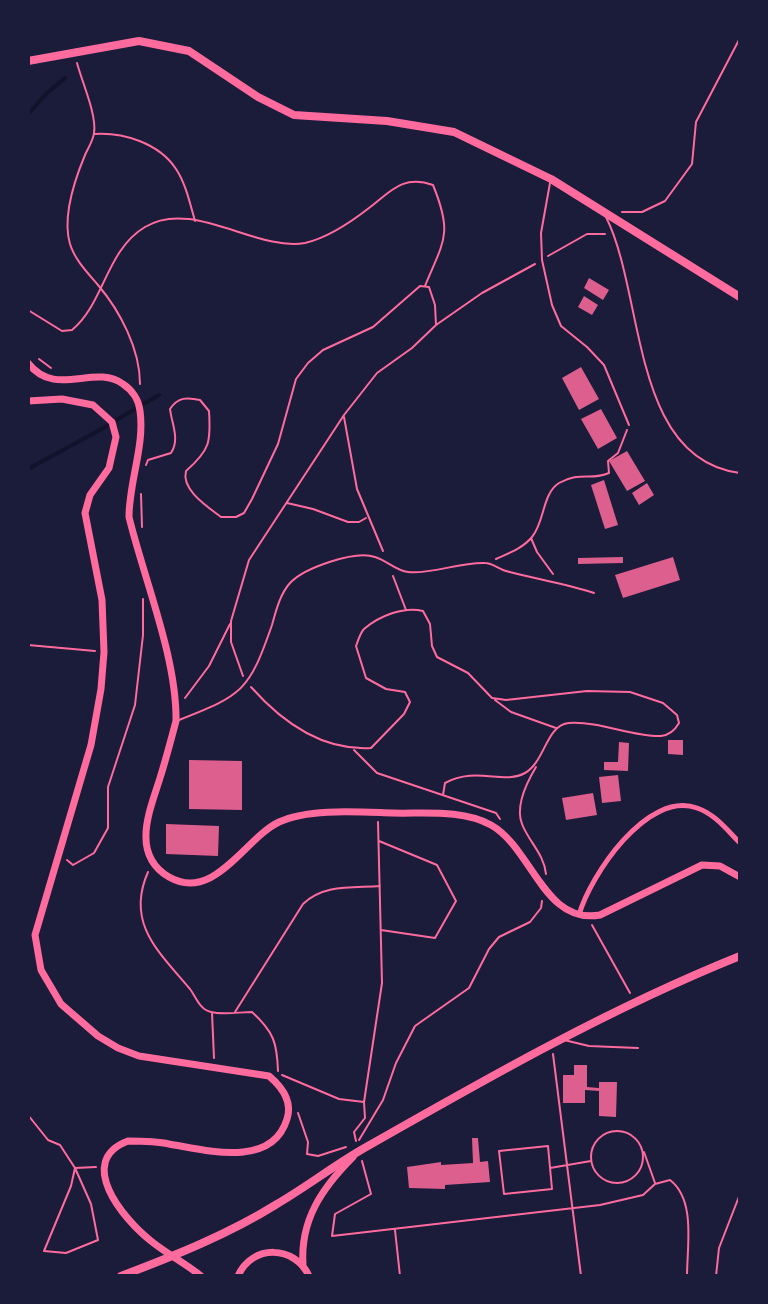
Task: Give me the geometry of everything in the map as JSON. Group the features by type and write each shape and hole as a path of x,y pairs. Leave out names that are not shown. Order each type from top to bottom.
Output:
{"main road":[{"path":"28,61 140,41 189,51 258,97 294,116 387,121 454,132 551,179 740,297"},
{"path":"121,1275 166,1259 276,1205 359,1152 552,1045 634,1001 740,956"}],"street":[{"path":"28,363 44,376 60,381 113,379 129,389 138,400 141,411 136,460 129,494 129,517 173,680 176,710 176,721 146,818 146,842 153,861 161,871 177,881 197,881 219,873 261,834 279,822 306,814 378,813 453,814 490,824 503,834 520,853 557,903 579,915 588,917 600,915 702,865 720,866 740,877"},
{"path":"28,401 82,401 102,411 112,422 116,437 114,456 109,468 90,495 85,513 99,580 104,652 101,689 91,746 35,936 41,970 61,1004 98,1036 118,1048 139,1056 256,1072 269,1076 281,1086 289,1107 288,1117 272,1142 260,1149 226,1152 128,1141 115,1146 107,1155 102,1167 116,1202 132,1225 152,1242 201,1275"},
{"path":"579,915 586,892 598,871 624,841 654,815 672,808 695,807 721,824 740,843"},
{"path":"303,1265 303,1242 310,1213 334,1177 359,1152"},
{"path":"238,1275 253,1258 270,1252 288,1254 303,1265 309,1275"}],"lane":[{"path":"551,179 541,233 542,260 552,305 561,326 587,347 604,365 629,425"},
{"path":"604,212 615,234 641,345 662,415 687,450 720,471 740,473"},
{"path":"176,721 223,702 237,693 247,682 281,598 290,584 303,573 328,563 360,555 374,556 407,573 453,565 488,563 506,571 563,583 594,593"},
{"path":"562,1040 589,1046 638,1048"}],"path":[{"path":"604,212 642,212 666,201 692,164 696,122 740,38"},
{"path":"75,54 94,121 94,134 74,188 68,222 69,242 78,262 100,287 132,343 140,370 140,384"},
{"path":"94,134 114,132 138,140 164,157 176,168 195,221"},
{"path":"28,310 62,332 67,332 79,324 118,253 136,233 164,219 195,221 289,245 324,236 369,208 384,193 405,182 425,182 433,185 446,222 444,240 424,286 415,290 373,327 323,350 308,363 296,379 278,444 244,513 236,517 221,517 192,491 186,481 186,471 205,454 208,442 209,411 200,400 183,398 175,402 170,409 176,438 175,447 171,453 148,460 145,470"},
{"path":"176,710 209,666 231,621 249,560 344,416 377,373 412,348 436,325 482,293 587,234 615,234"},
{"path":"424,286 429,287 433,297 436,325"},
{"path":"344,416 350,463 366,518 389,564 406,610"},
{"path":"488,563 522,546 531,538 543,516 547,500 558,484 583,474 598,477 609,474 608,461 618,453 629,425"},
{"path":"141,489 142,527"},
{"path":"286,503 313,509 348,522 359,522 366,518"},
{"path":"531,538 544,565 563,583"},
{"path":"59,852 73,865 94,853 108,828 108,787 135,705 142,635 142,591"},
{"path":"231,621 231,642 238,669 274,712 302,732 353,749 371,748 404,714 410,702 405,692 386,689 366,678 356,646 363,630 380,618 412,608 423,611 430,624 432,646 437,657 468,673 492,698 511,712 556,728"},
{"path":"28,645 104,652"},
{"path":"288,1117 296,1109 303,1121 308,1142 307,1154 318,1156 335,1152 359,1140 382,1100 396,1063 415,1026 469,988 489,949 499,937 530,922 541,908 546,872 541,856 521,823 524,789 556,728 567,723 598,725 662,736 674,732 679,723 677,715 663,703 630,692 587,691 506,700 492,698"},
{"path":"443,795 445,783 458,776 482,774 510,777 524,774 537,765"},
{"path":"357,1142 354,1132 364,1118 364,1102 382,982 378,813"},
{"path":"378,841 437,865 456,901 435,938 381,930"},
{"path":"153,861 144,881 141,896 143,920 149,941 202,1008 212,1012 252,1012 269,1027 277,1049 281,1086"},
{"path":"235,1012 303,904 314,893 328,889 380,886"},
{"path":"588,917 634,1001"},
{"path":"212,1012 214,1067"},
{"path":"552,1045 581,1275"},
{"path":"278,1073 339,1099 364,1102"},
{"path":"28,1115 48,1140 60,1144 75,1168 91,1204 98,1240 66,1253 44,1251 71,1186 75,1168"},
{"path":"643,1149 642,1166 637,1174 623,1182 615,1183 599,1176 591,1161 594,1144 600,1137 616,1131 632,1135 643,1149 655,1184"},
{"path":"548,1146 550,1168 552,1189 504,1194 499,1151 548,1146"},
{"path":"359,1152 371,1194 334,1214 332,1236 574,1208 643,1195 655,1184 669,1180 683,1198 687,1213 687,1275"},
{"path":"550,1168 591,1161"},
{"path":"75,1168 102,1167"},
{"path":"716,1275 719,1248 740,1194"},
{"path":"395,1230 400,1275"}],"building":[{"path":"589,278 609,290 603,300 584,288"},
{"path":"584,296 598,305 592,315 578,307"},
{"path":"581,367 599,399 579,410 562,378"},
{"path":"601,409 617,438 598,449 581,419"},
{"path":"627,451 645,481 627,491 609,461"},
{"path":"604,480 618,525 605,529 591,485"},
{"path":"647,483 654,495 639,505 632,493"},
{"path":"623,557 623,563 578,564 578,558"},
{"path":"673,557 680,580 623,598 615,575"},
{"path":"668,740 683,740 683,755 668,754"},
{"path":"619,742 629,743 628,771 604,770 604,762 618,762"},
{"path":"189,760 242,761 242,810 189,809"},
{"path":"618,775 621,801 602,803 599,777"},
{"path":"593,793 597,815 566,820 562,798"},
{"path":"166,824 219,826 218,856 166,854"},
{"path":"574,1065 587,1065 587,1087 599,1088 599,1082 617,1082 616,1117 599,1116 599,1091 585,1090 585,1103 563,1103 563,1075 574,1075"},
{"path":"472,1138 478,1138 480,1162 488,1161 490,1182 445,1185 445,1189 409,1188 407,1167 441,1162 441,1165 473,1163"}],"waterway":[{"path":"28,114 47,93 65,78"},
{"path":"116,420 159,395"},
{"path":"28,469 107,426"}]}
